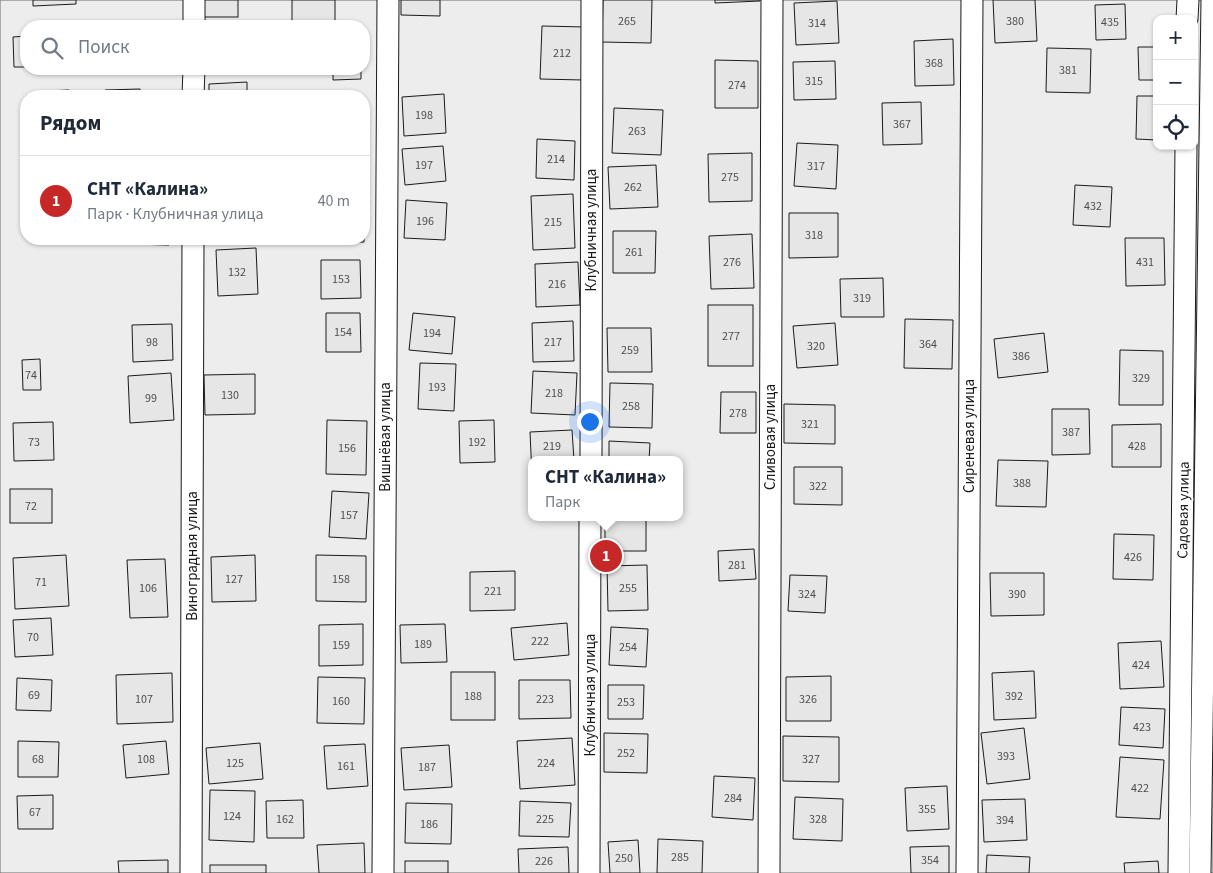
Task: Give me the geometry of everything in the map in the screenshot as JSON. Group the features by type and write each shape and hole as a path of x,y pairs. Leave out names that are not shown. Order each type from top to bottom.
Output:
{"street":[{"path":"194,0 194,20"},
{"name":"Вишнёвая улица","path":"383,873 388,0"},
{"name":"Клубничная улица","path":"591,456 592,0"},
{"name":"Сливовая улица","path":"768,873 772,0"},
{"name":"Сиреневая улица","path":"966,873 972,0"},
{"path":"1187,15 1188,0"},
{"path":"1200,873 1212,0"},
{"path":"194,75 194,90"},
{"name":"Садовая улица","path":"1179,873 1186,150"},
{"name":"Виноградная улица","path":"191,873 193,245"},
{"name":"Клубничная улица","path":"589,873 590,521"}],"shaded area":[{"path":"0,0 1213,0 1213,873 0,873"}],"building":[{"path":"33,0 76,0 76,4 33,6"},
{"path":"201,0 238,0 238,17 201,17"},
{"path":"292,0 335,0 335,20 292,20"},
{"path":"401,0 440,0 440,16 401,15"},
{"path":"603,0 652,0 651,43 602,42"},
{"path":"715,0 760,0 760,1 715,3"},
{"path":"993,0 1035,0 1037,41 995,43"},
{"path":"837,1 839,43 796,45 794,3"},
{"path":"1125,4 1126,39 1096,40 1095,5"},
{"path":"542,26 585,27 583,80 540,79"},
{"path":"20,36 20,67 14,67 13,37"},
{"path":"953,39 954,85 915,86 914,41"},
{"path":"1138,47 1153,47 1153,80 1139,80"},
{"path":"1047,48 1091,49 1090,93 1046,92"},
{"path":"715,60 758,61 758,108 715,108"},
{"path":"835,61 836,99 794,100 793,62"},
{"path":"333,75 361,75 361,79 333,80"},
{"path":"247,82 247,90 209,90 209,84"},
{"path":"140,89 140,90 105,90"},
{"path":"444,94 446,133 404,136 402,97"},
{"path":"1137,96 1153,96 1153,140 1136,139"},
{"path":"921,102 922,144 883,145 882,103"},
{"path":"614,108 663,110 661,155 612,153"},
{"path":"537,139 575,141 574,180 536,178"},
{"path":"797,143 838,145 836,189 794,186"},
{"path":"443,146 446,181 405,185 402,149"},
{"path":"752,153 752,201 709,202 708,154"},
{"path":"656,165 658,207 610,209 608,167"},
{"path":"1075,185 1112,187 1110,227 1073,225"},
{"path":"573,194 575,248 533,250 531,196"},
{"path":"406,200 447,203 445,240 404,238"},
{"path":"789,213 838,213 838,257 789,258"},
{"path":"613,231 656,231 655,273 613,273"},
{"path":"752,234 754,288 711,289 709,236"},
{"path":"1125,238 1164,238 1165,285 1126,286"},
{"path":"256,248 258,294 218,296 216,250"},
{"path":"321,260 360,260 361,298 321,299"},
{"path":"578,262 580,305 536,307 535,264"},
{"path":"883,278 884,317 841,317 840,279"},
{"path":"708,305 753,305 753,366 708,366"},
{"path":"326,313 360,313 361,352 326,352"},
{"path":"413,313 455,317 452,354 409,350"},
{"path":"905,319 953,320 952,369 904,368"},
{"path":"573,321 574,361 533,362 532,323"},
{"path":"835,323 838,365 797,368 793,326"},
{"path":"172,324 173,360 133,362 132,325"},
{"path":"607,328 651,328 652,372 608,372"},
{"path":"1044,333 1048,372 998,378 994,339"},
{"path":"1120,350 1163,351 1163,405 1119,405"},
{"path":"40,359 41,390 23,390 22,360"},
{"path":"420,363 456,364 454,411 418,409"},
{"path":"533,371 577,373 575,415 531,413"},
{"path":"171,373 174,420 130,423 128,376"},
{"path":"255,374 255,414 205,415 204,375"},
{"path":"610,383 653,384 652,428 609,427"},
{"path":"721,392 756,392 756,433 720,433"},
{"path":"784,404 835,405 835,444 784,443"},
{"path":"1052,409 1089,409 1090,454 1052,455"},
{"path":"327,420 367,421 366,475 326,474"},
{"path":"494,420 495,462 460,463 459,421"},
{"path":"53,422 54,460 14,461 13,423"},
{"path":"1161,424 1161,467 1112,467 1112,425"},
{"path":"572,430 574,456 531,456 530,432"},
{"path":"609,441 650,443 649,456 609,456"},
{"path":"998,460 1048,461 1046,507 996,506"},
{"path":"794,467 842,467 842,505 794,504"},
{"path":"10,489 52,489 52,523 10,523"},
{"path":"332,491 369,493 366,539 329,537"},
{"path":"605,521 646,521 646,551 605,551"},
{"path":"1114,534 1154,535 1153,580 1113,579"},
{"path":"754,549 756,579 719,581 718,551"},
{"path":"66,555 69,606 15,609 13,558"},
{"path":"255,555 256,601 212,602 211,557"},
{"path":"316,555 366,556 366,602 316,601"},
{"path":"165,559 168,617 130,618 127,560"},
{"path":"647,565 648,610 608,611 607,566"},
{"path":"515,571 515,610 470,611 470,572"},
{"path":"990,573 1044,573 1044,615 991,616"},
{"path":"790,575 827,576 825,613 788,611"},
{"path":"51,618 53,655 15,657 13,620"},
{"path":"567,623 569,655 514,660 511,628"},
{"path":"363,624 363,665 319,666 319,625"},
{"path":"445,624 447,662 401,663 400,625"},
{"path":"611,627 648,629 646,667 609,665"},
{"path":"1161,641 1164,687 1120,689 1118,643"},
{"path":"1034,671 1036,718 994,720 992,673"},
{"path":"451,672 495,672 495,720 451,720"},
{"path":"172,673 173,722 117,724 116,675"},
{"path":"831,676 831,721 786,721 786,677"},
{"path":"318,677 365,678 364,724 317,723"},
{"path":"17,678 52,680 51,711 16,710"},
{"path":"519,680 570,680 571,718 519,719"},
{"path":"608,685 644,685 643,719 608,719"},
{"path":"1121,707 1165,709 1163,748 1119,745"},
{"path":"1024,728 1030,779 987,784 981,733"},
{"path":"604,733 648,734 647,773 604,772"},
{"path":"783,736 839,737 839,782 783,781"},
{"path":"572,738 575,785 520,789 517,741"},
{"path":"18,741 59,742 58,777 18,777"},
{"path":"166,741 169,774 126,778 123,745"},
{"path":"260,743 263,779 209,784 206,748"},
{"path":"365,744 368,786 327,789 324,746"},
{"path":"449,745 452,787 404,790 401,748"},
{"path":"1120,757 1164,760 1160,819 1116,817"},
{"path":"714,776 755,778 753,820 712,817"},
{"path":"947,786 949,829 907,831 905,788"},
{"path":"210,790 255,791 254,842 209,840"},
{"path":"53,795 53,829 18,829 17,796"},
{"path":"795,797 843,799 842,841 793,839"},
{"path":"1025,799 1027,840 984,842 982,800"},
{"path":"303,800 304,838 267,838 266,801"},
{"path":"520,801 571,803 569,837 519,836"},
{"path":"406,803 452,804 451,844 405,843"},
{"path":"658,839 703,841 702,873 657,873"},
{"path":"638,840 640,873 610,873 608,842"},
{"path":"364,843 365,873 319,873 317,845"},
{"path":"949,846 949,873 911,873 910,847"},
{"path":"568,847 569,873 519,873 518,849"},
{"path":"987,855 1030,857 1029,873 986,873"},
{"path":"168,860 168,873 119,873 118,861"},
{"path":"405,861 448,861 448,873 405,873"},
{"path":"1158,861 1159,873 1125,873 1124,863"},
{"path":"210,865 266,865 266,873 210,873"}],"place":[{"name":"СНТ «Калина»","path":"606,556"}]}
